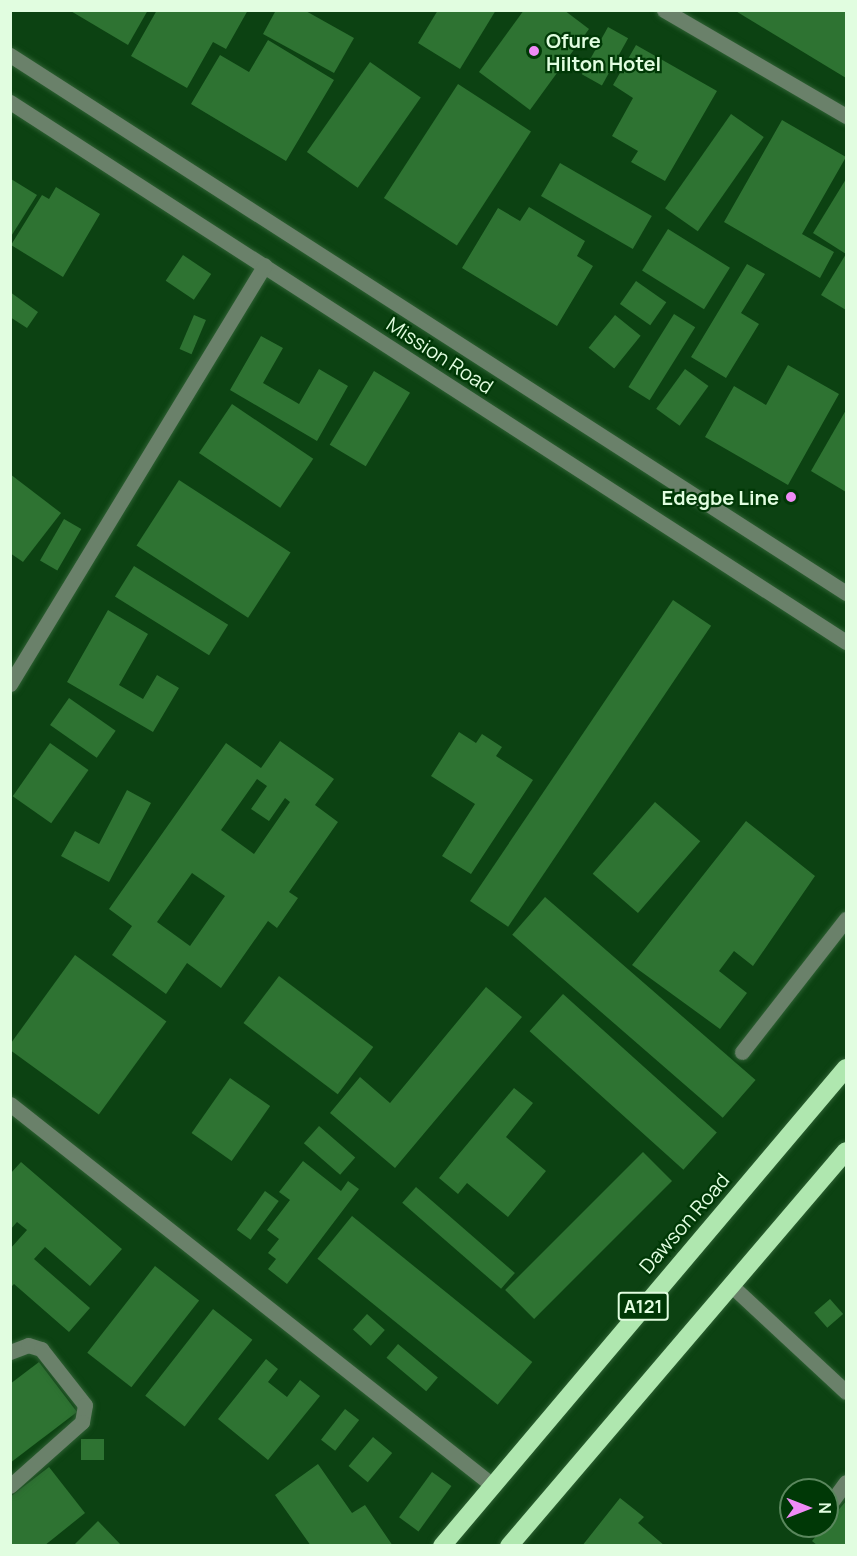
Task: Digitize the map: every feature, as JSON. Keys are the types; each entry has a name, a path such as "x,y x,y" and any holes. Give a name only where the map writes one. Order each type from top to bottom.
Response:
{"highway":[{"name":"Dawson Road","path":"442,1545 491,1484 846,1068"},
{"name":"A121","path":"509,1545 733,1287 846,1151"}],"street":[{"path":"664,10 846,116"},
{"name":"Mission Road","path":"10,55 846,593"},
{"name":"Mission Road","path":"10,102 846,642"},
{"path":"10,684 265,265"},
{"path":"742,1052 845,923"},
{"path":"10,1104 491,1484"},
{"path":"733,1287 846,1392"},
{"path":"10,1352 28,1345 41,1349 85,1405 82,1422 10,1486"}],"building":[{"path":"69,10 148,10 128,45"},
{"path":"157,10 248,10 226,49 213,42 187,88 131,56"},
{"path":"276,10 304,10 354,38 334,73 263,34"},
{"path":"438,10 496,10 460,69 418,43"},
{"name":"Ofure Hilton Hotel","path":"524,10 564,10 589,29 530,110 479,72"},
{"path":"734,10 846,10 846,78"},
{"path":"608,27 628,38 602,85 582,74"},
{"path":"268,40 334,80 286,161 191,104 220,55 249,72"},
{"path":"636,45 717,91 665,181 631,162 638,151 612,136 633,98 613,85"},
{"path":"370,62 421,98 358,188 307,152"},
{"path":"458,84 531,131 457,245 384,198"},
{"path":"731,114 764,137 698,231 665,208"},
{"path":"782,120 846,157 802,234 834,252 820,278 724,222"},
{"path":"560,163 652,216 633,249 541,196"},
{"path":"11,179 37,195 10,238 10,181"},
{"path":"846,179 846,254 813,233"},
{"path":"56,187 100,214 63,277 11,245 42,195 49,199"},
{"path":"529,207 585,241 577,256 593,266 557,326 462,268 498,208 520,221"},
{"path":"668,229 730,268 704,309 642,271"},
{"path":"846,254 846,310 821,295"},
{"path":"183,255 211,274 194,300 166,281"},
{"path":"747,264 765,274 741,313 759,324 726,378 691,357"},
{"path":"636,281 666,302 650,325 620,304"},
{"path":"10,292 38,312 27,328 10,317"},
{"path":"674,314 695,327 650,400 628,387"},
{"path":"194,315 206,320 192,354 180,349"},
{"path":"615,315 641,336 614,368 589,348"},
{"path":"261,336 283,348 263,383 299,404 319,369 348,386 317,441 230,390"},
{"path":"788,365 839,394 788,485 705,437 734,386 766,405"},
{"path":"685,369 708,386 680,426 656,409"},
{"path":"374,371 410,393 366,466 330,445"},
{"path":"232,404 313,459 280,508 199,453"},
{"path":"846,410 846,492 811,471"},
{"path":"10,474 61,513 23,562 10,553"},
{"path":"179,480 291,552 248,618 137,545"},
{"path":"64,519 81,529 57,571 40,561"},
{"path":"134,566 228,625 209,655 115,597"},
{"path":"673,600 711,626 508,927 470,901"},
{"path":"108,610 148,634 119,685 143,699 157,675 179,688 153,732 67,682"},
{"path":"69,698 116,731 97,758 50,725"},
{"path":"459,732 476,743 482,734 502,747 496,756 533,780 471,874 442,856 475,804 431,776"},
{"path":"280,741 334,779 315,805 338,822 289,892 298,898 277,928 268,921 221,988 187,963 166,994 112,955 132,926 109,909 226,743 261,768","holes":["257,779 267,786 251,809 269,821 285,798 290,802 254,854 221,830","192,873 225,896 190,946 157,922"]},
{"path":"50,743 89,770 51,823 13,796"},
{"path":"127,790 151,803 109,882 61,856 75,831 99,844"},
{"path":"655,802 700,841 638,913 593,874"},
{"path":"746,821 815,876 753,966 734,951 719,971 747,993 720,1029 632,965"},
{"path":"545,897 756,1080 723,1118 512,935"},
{"path":"75,955 166,1021 99,1114 10,1050 10,1044"},
{"path":"279,976 373,1047 338,1094 243,1023"},
{"path":"486,987 522,1017 395,1168 330,1113 360,1077 390,1103"},
{"path":"563,994 717,1133 683,1170 530,1031"},
{"path":"230,1078 270,1106 232,1161 192,1133"},
{"path":"514,1088 533,1103 506,1137 546,1171 508,1217 467,1183 458,1194 439,1178"},
{"path":"319,1126 355,1157 340,1175 304,1143"},
{"path":"643,1152 672,1181 534,1319 505,1290"},
{"path":"303,1161 341,1191 348,1181 359,1189 287,1284 268,1269 276,1259 268,1253 279,1239 267,1230 290,1200 279,1192"},
{"path":"21,1162 122,1249 90,1286 45,1247 34,1259 90,1308 69,1332 14,1284 10,1288 10,1249 27,1230 17,1222 10,1230 10,1174"},
{"path":"416,1187 515,1273 501,1289 402,1203"},
{"path":"265,1191 279,1201 251,1240 237,1230"},
{"path":"352,1216 532,1362 498,1405 317,1259"},
{"path":"155,1266 199,1300 131,1387 87,1353"},
{"path":"830,1299 843,1314 827,1328 814,1313"},
{"path":"213,1309 252,1340 185,1426 145,1396"},
{"path":"367,1314 385,1330 371,1346 353,1330"},
{"path":"398,1344 438,1377 426,1391 386,1358"},
{"path":"266,1359 278,1369 268,1382 287,1397 300,1380 320,1396 268,1460 218,1419"},
{"path":"39,1362 77,1412 10,1463 10,1384"},
{"path":"345,1409 359,1420 335,1451 321,1440"},
{"path":"373,1437 392,1453 368,1482 349,1466"},
{"path":"81,1439 104,1439 104,1460 81,1460"},
{"path":"318,1464 352,1513 365,1505 393,1546 311,1546 275,1495"},
{"path":"49,1467 85,1513 44,1546 10,1546 10,1497"},
{"path":"432,1472 451,1486 419,1531 399,1517"},
{"path":"620,1498 644,1517 638,1523 665,1546 582,1546"},
{"path":"846,1501 846,1546 818,1546 812,1541 815,1538 839,1538 839,1509"},
{"path":"98,1521 122,1546 73,1546"}],"place":[{"name":"Ofure Hilton Hotel","path":"534,51"},
{"name":"Edegbe Line","path":"791,497"}]}
